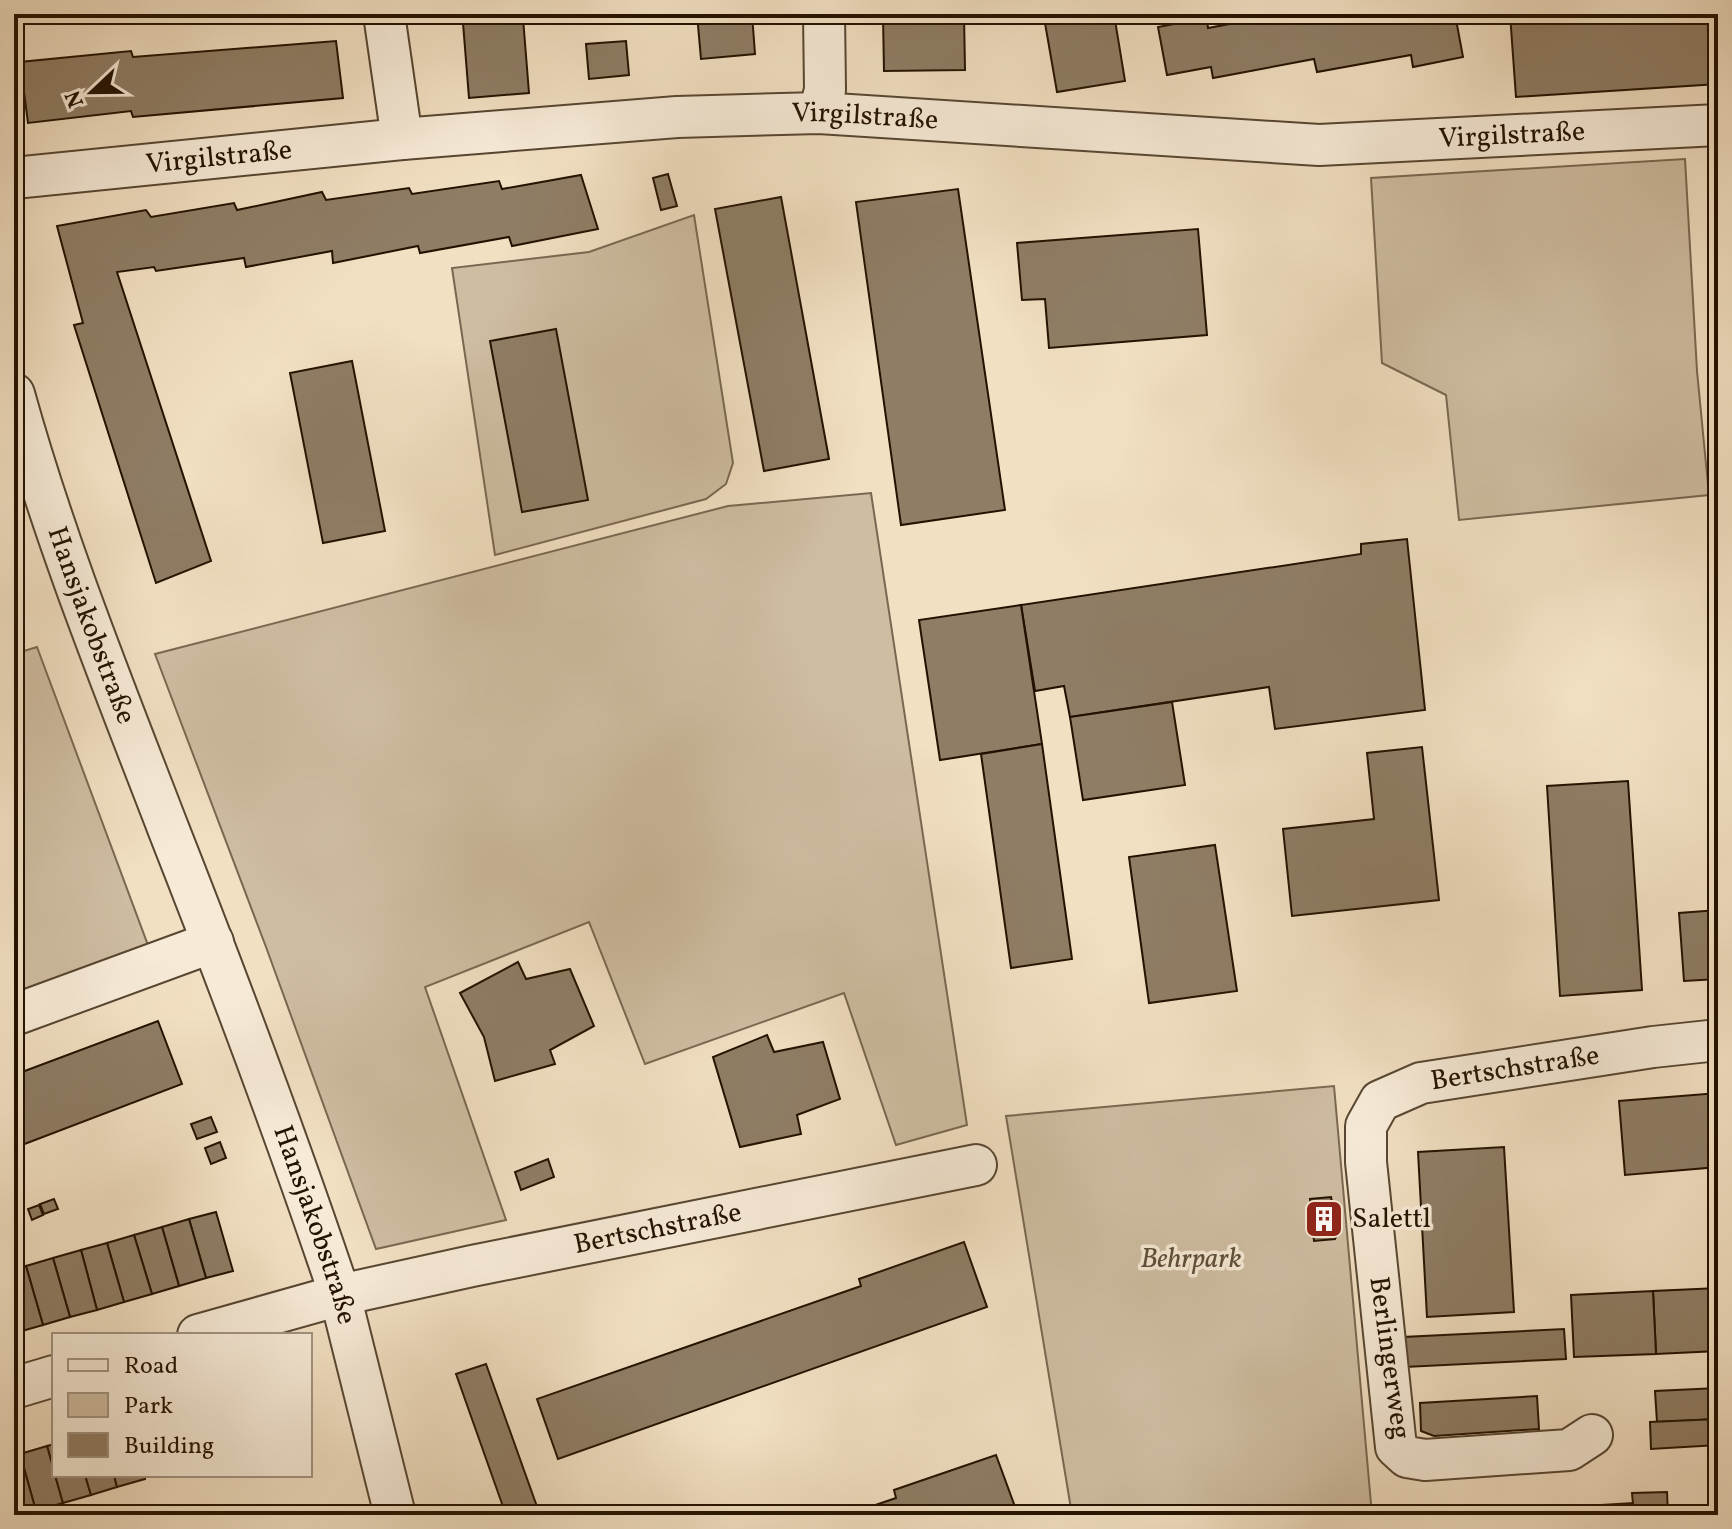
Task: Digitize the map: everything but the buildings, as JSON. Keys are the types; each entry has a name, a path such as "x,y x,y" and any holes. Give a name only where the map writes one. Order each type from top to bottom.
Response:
{"street":[{"path":"384,14 402,139"},
{"path":"819,113 825,90 824,14"},
{"name":"Virgilstraße","path":"14,178 402,139 677,117 819,113 1319,145 1718,125"},
{"name":"Hansjakobstraße","path":"14,394 72,575 276,1106 340,1295 395,1515"},
{"path":"14,1015 213,942"},
{"name":"Bertschstraße","path":"1366,1162 1366,1126 1380,1101 1421,1083 1718,1040"},
{"name":"Berlingerweg","path":"1366,1162 1396,1447 1407,1457 1425,1460 1569,1450 1592,1435"},
{"name":"Bertschstraße","path":"205,1333 340,1295 976,1165"},
{"path":"14,1388 52,1377"}],"green space":[{"path":"1685,159 1697,371 1709,495 1459,520 1446,395 1382,363 1371,178"},
{"path":"694,215 733,463 726,484 706,499 495,555 452,268 589,252"},
{"path":"871,493 967,1125 896,1145 844,993 645,1064 589,922 425,987 506,1220 376,1249 155,654 728,506"},
{"path":"37,647 149,948 14,994 14,654"},
{"name":"Behrpark","path":"1334,1086 1372,1515 1072,1515 1006,1116"}],"place":[{"name":"Salettl","path":"1324,1219"}]}
